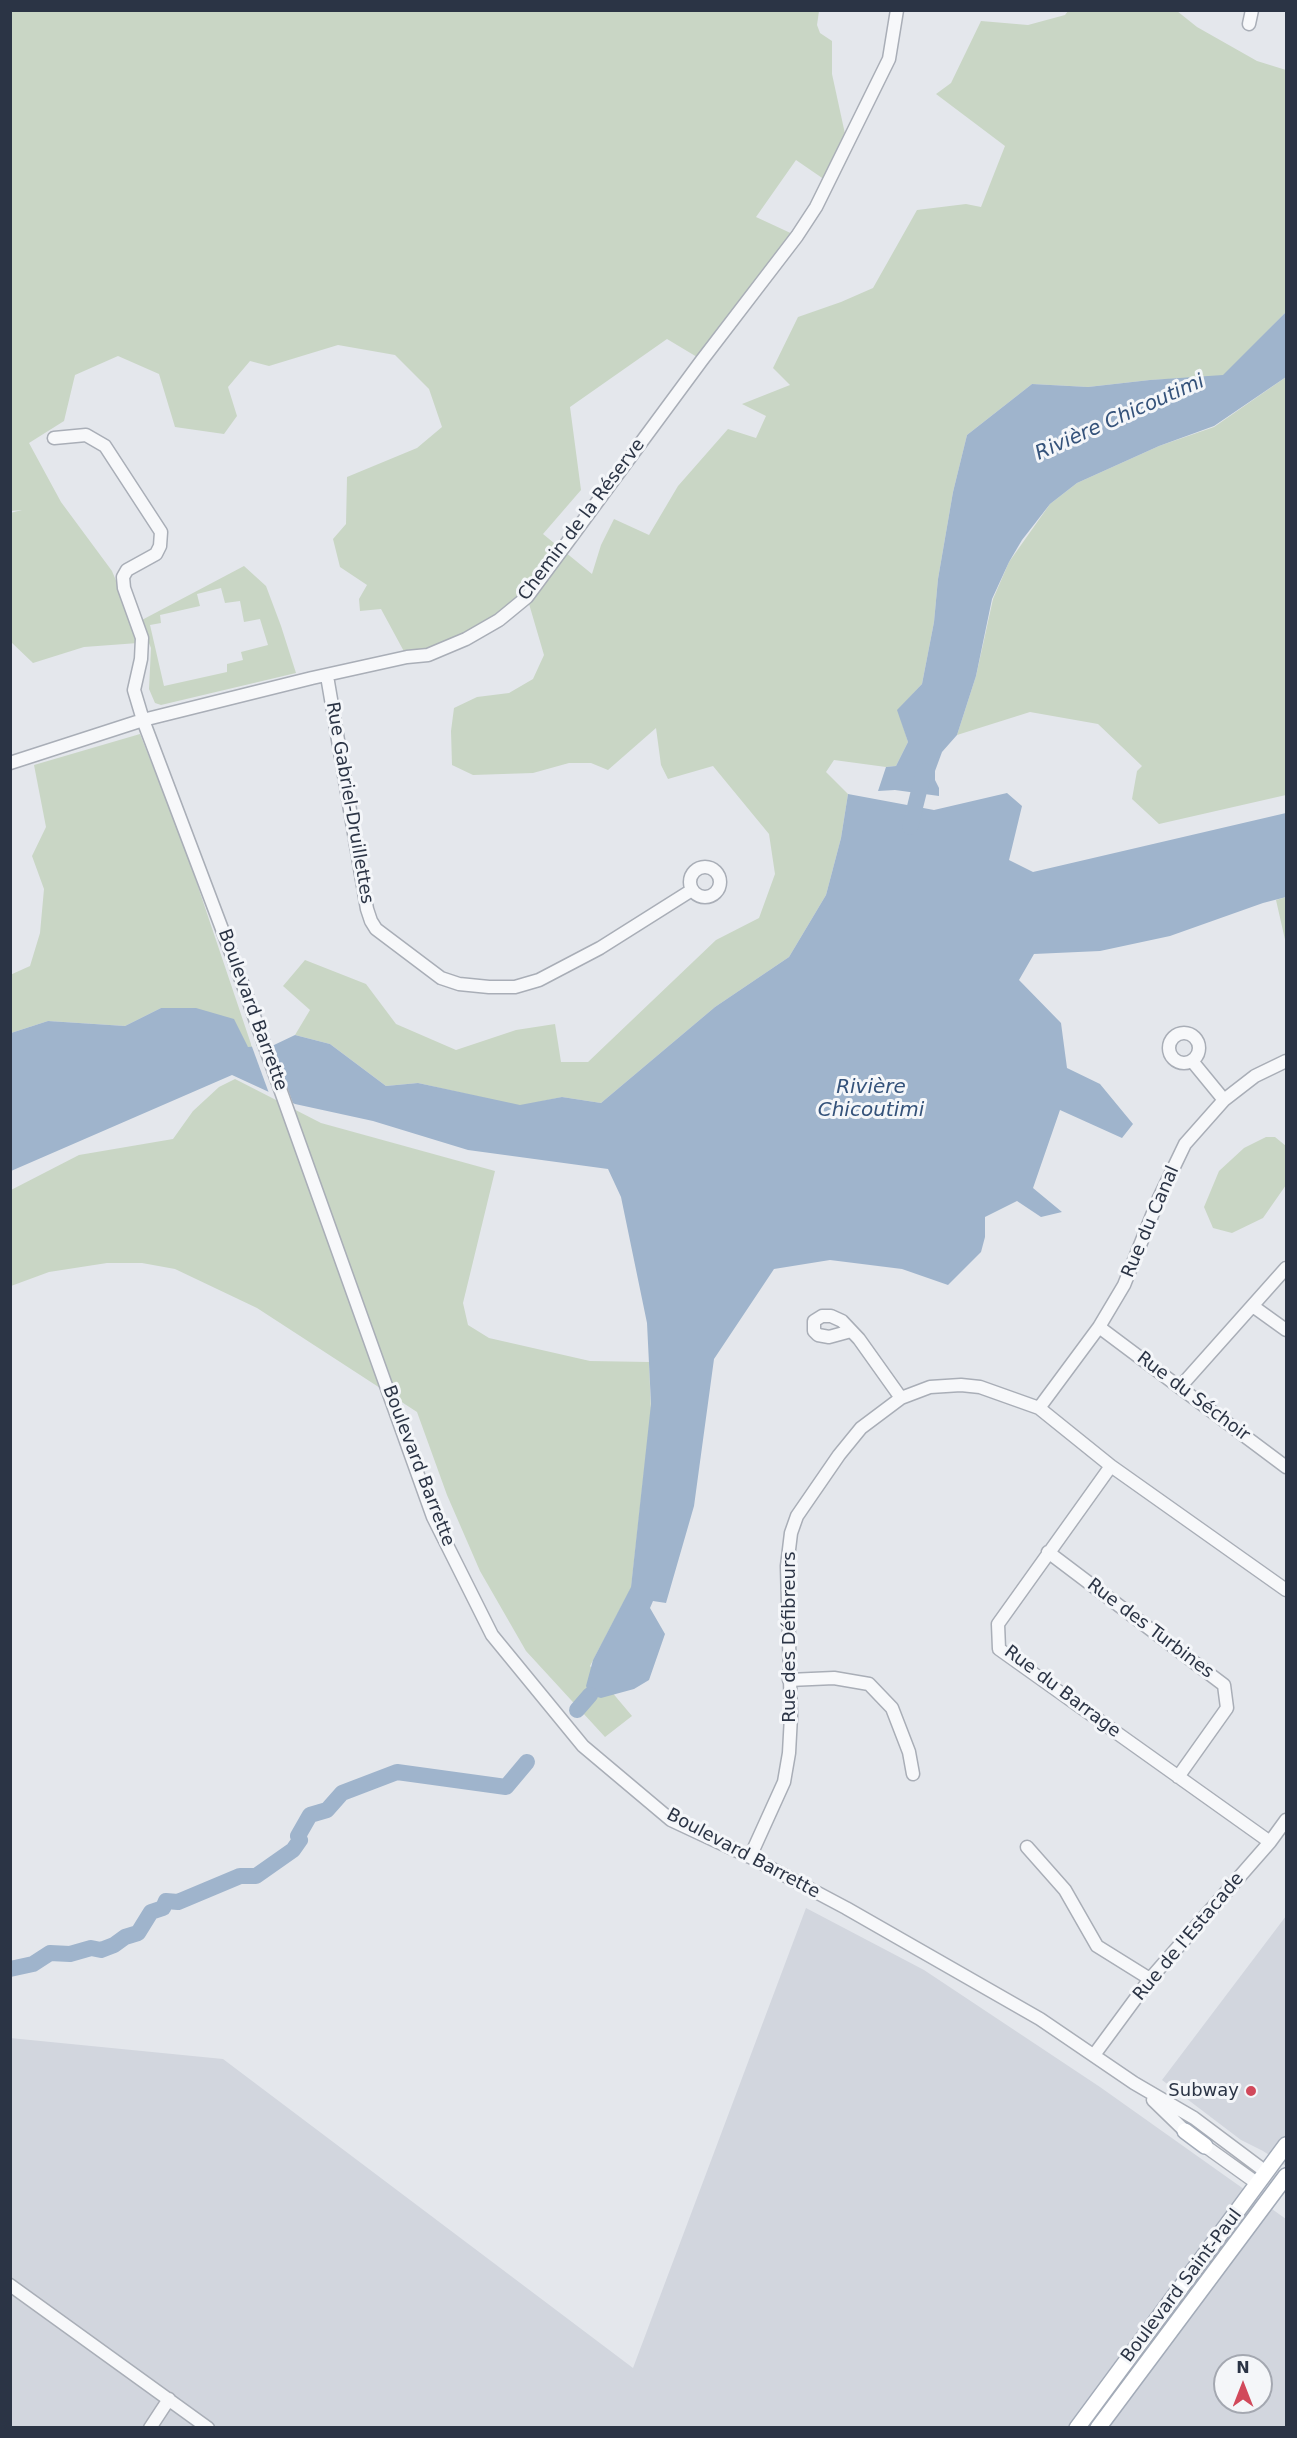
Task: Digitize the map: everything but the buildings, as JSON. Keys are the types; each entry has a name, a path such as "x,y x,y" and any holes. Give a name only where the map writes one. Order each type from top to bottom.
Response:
{"main road":[{"name":"Boulevard Barrette","path":"1185,2131 1205,2146"},
{"name":"Boulevard Saint-Paul","path":"1077,2427 1287,2145"},
{"name":"Boulevard Barrette","path":"1262,2178 1282,2185 1287,2203"},
{"name":"Boulevard Saint-Paul","path":"1098,2427 1282,2185"}],"street":[{"name":"Chemin de la Réserve","path":"10,763 143,720 407,657 428,655 466,639 500,620 527,597 702,360 778,264 810,217 889,59 897,10"},
{"path":"1249,24 1252,10"},
{"name":"Boulevard Barrette","path":"54,438 86,435 105,446 161,532 160,546 156,554 127,570 123,576 124,588 142,638 141,659 134,690 143,720 239,974 434,1517 492,1635 583,1746 671,1820 750,1857 846,1908 1041,2019 1134,2083 1194,2118 1262,2178"},
{"name":"Rue Gabriel-Druillettes","path":"327,676 367,909 371,921 376,929 441,978 459,984 489,987 515,987 539,980 600,948 692,890"},
{"name":"Rue du Canal","path":"1039,1408 1099,1327 1124,1285 1159,1198 1185,1144 1224,1100 1255,1076 1287,1060"},
{"path":"1192,1061 1224,1100"},
{"path":"1180,1387 1287,1268"},
{"path":"1254,1307 1287,1330"},
{"name":"Rue du Séchoir","path":"1099,1327 1287,1467"},
{"path":"851,1331 902,1398"},
{"name":"Rue des Défibreurs","path":"750,1857 784,1782 791,1716 787,1566 791,1533 797,1516 839,1455 861,1428 902,1398 930,1387 961,1385 980,1387 1039,1408 1111,1466 1287,1590"},
{"name":"Rue du Barrage","path":"1111,1466 998,1624 999,1649 1270,1842"},
{"name":"Rue des Turbines","path":"1048,1552 1224,1685 1227,1708 1178,1777"},
{"path":"789,1680 834,1678 869,1684 892,1708 909,1752 913,1774"},
{"name":"Rue de l'Estacade","path":"1094,2055 1150,1979 1287,1820"},
{"path":"1027,1847 1065,1890 1097,1946 1150,1979"},
{"name":"Boulevard Barrette","path":"1134,2083 1185,2131"},
{"name":"Boulevard Barrette","path":"1205,2146 1262,2178"},
{"path":"10,2284 208,2427"},
{"path":"150,2427 169,2400"}],"shaded area":[{"path":"806,1908 924,1970 1100,2087 1286,2219 1286,2427 11,2427 10,2038 223,2059 633,2368"},
{"path":"1286,1916 1286,2166 1241,2140 1162,2080"}],"green space":[{"path":"11,11 819,11 817,25 820,33 832,41 832,74 847,143 828,182 796,160 756,217 797,236 702,360 667,339 570,407 581,490 543,534 592,574 601,545 614,519 649,535 678,486 728,429 756,438 766,416 742,404 790,385 773,368 798,317 873,288 917,210 966,204 981,207 1005,146 936,94 951,83 981,21 1028,25 1065,15 1068,11 1177,11 1197,27 1257,61 1286,70 1286,312 1224,376 1150,380 1088,387 1032,384 967,435 953,492 938,579 934,622 922,684 898,710 908,742 896,766 886,767 834,760 826,772 848,794 841,838 826,895 789,957 715,1007 601,1103 562,1097 520,1106 418,1083 386,1086 330,1044 295,1035 310,1010 283,986 305,960 366,984 396,1024 456,1050 516,1030 555,1024 561,1062 588,1062 716,940 759,918 775,874 769,834 713,766 668,779 661,765 656,728 608,770 591,763 569,763 533,773 473,775 452,765 451,731 454,708 477,697 509,693 533,679 544,655 527,597 499,620 407,657 381,609 360,611 359,599 367,585 340,567 333,539 346,524 347,477 417,448 442,427 429,389 395,355 338,345 269,366 250,361 228,387 237,416 224,434 175,427 159,374 118,356 75,375 64,421 29,443 61,502 112,571 134,624 138,643 84,647 33,663 11,642 10,513 22,510 11,511"},
{"path":"1286,377 1286,795 1159,824 1132,799 1137,771 1142,766 1098,724 1030,712 957,735 976,676 993,599 1009,562 1050,504 1077,483 1159,446 1214,427"},
{"path":"244,566 266,586 296,673 161,705 155,703 149,689 151,648 140,621","holes":["221,588 225,603 240,601 244,622 260,619 268,645 241,652 243,660 227,664 227,672 164,686 150,625 161,623 160,615 200,606 197,594"]},
{"path":"140,734 184,845 252,1047 161,1008 125,1026 48,1021 11,1033 10,975 30,966 40,933 44,889 32,856 46,827 34,765"},
{"path":"1286,897 1286,944 1276,900"},
{"path":"235,1079 321,1123 495,1171 463,1303 468,1325 489,1338 590,1361 649,1362 651,1411 631,1588 590,1666 632,1716 605,1737 526,1651 480,1571 447,1495 417,1412 257,1308 175,1269 142,1263 107,1263 49,1272 11,1286 11,1190 79,1155 173,1139 193,1111 219,1087"},
{"path":"1266,1137 1275,1137 1286,1146 1286,1185 1263,1218 1232,1233 1213,1228 1204,1207 1219,1171 1244,1148"}],"water":[{"name":"Rivière Chicoutimi","path":"1286,312 1286,377 1214,426 1159,446 1077,483 1050,504 1022,540 992,599 976,676 957,735 942,752 935,771 939,796 895,790 878,791 886,767 896,766 908,742 897,710 922,684 934,622 938,579 953,492 967,435 1032,384 1088,387 1223,375"},
{"name":"Rivière Chicoutimi","path":"1007,793 1022,806 1009,860 1033,872 1286,813 1286,897 1170,936 1100,951 1034,954 1019,980 1061,1023 1067,1068 1100,1084 1133,1124 1122,1138 1060,1110 1033,1188 1062,1212 1041,1217 1017,1201 985,1217 985,1237 981,1252 948,1285 902,1269 830,1260 774,1269 714,1359 694,1506 666,1603 653,1601 650,1608 665,1634 649,1680 634,1689 601,1698 590,1695 586,1686 593,1660 631,1587 651,1404 647,1323 621,1197 608,1169 468,1150 373,1121 295,1104 232,1075 11,1171 11,1033 48,1021 125,1026 161,1008 196,1008 234,1019 248,1047 274,1045 295,1035 330,1044 386,1086 418,1083 520,1105 562,1097 601,1103 715,1007 789,957 826,895 841,838 848,794 934,810"}],"pier":[{"path":"271,1043 294,1106 270,1096 251,1044"}],"waterway":[{"name":"Rivière Chicoutimi","path":"910,827 924,771"},
{"path":"577,1710 590,1695"},
{"path":"10,1969 33,1964 50,1953 70,1954 91,1948 101,1950 138,1933 151,1912 163,1908 166,1901 178,1902 240,1876 256,1876 293,1850 300,1840 298,1836 310,1815 327,1810 342,1793 397,1772 506,1787 527,1762"}],"place":[{"name":"Subway","path":"1251,2091"}]}
